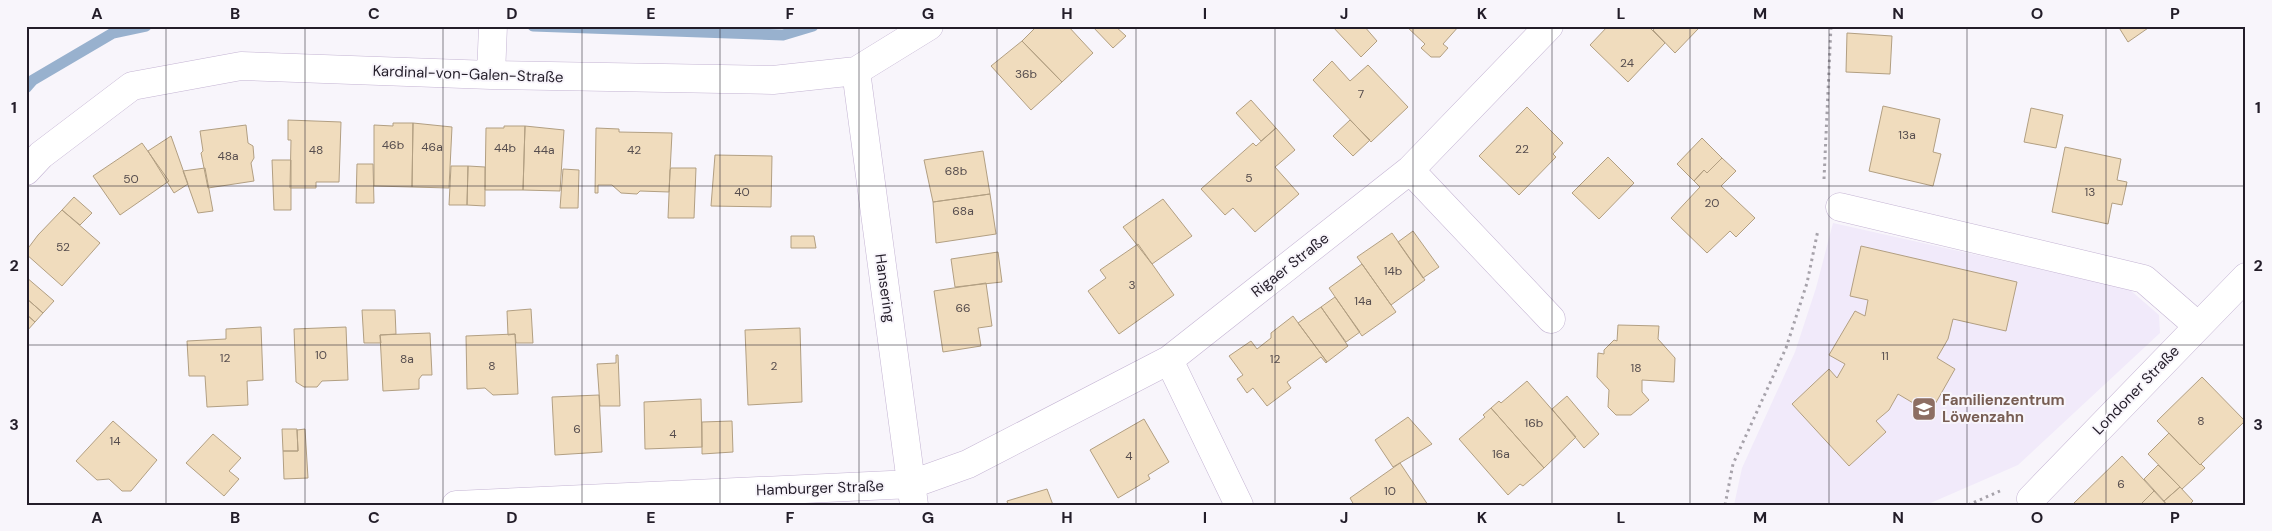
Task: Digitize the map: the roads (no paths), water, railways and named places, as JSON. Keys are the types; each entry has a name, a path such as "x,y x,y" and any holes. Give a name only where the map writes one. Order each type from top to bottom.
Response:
{"street":[{"path":"491,75 493,26"},
{"name":"Kardinal-von-Galen-Straße","path":"26,171 41,156 132,86 241,66 491,75 773,80 856,71 929,26"},
{"name":"Rigaer Straße","path":"913,494 1169,360 1410,170 1549,26"},
{"name":"Hansering","path":"856,71 913,494"},
{"path":"1410,170 1551,319"},
{"path":"1840,207 2144,279 2198,326"},
{"name":"Londoner Straße","path":"2033,505 2031,499 2246,277"},
{"path":"1169,360 1239,505"},
{"name":"Hamburger Straße","path":"456,505 913,494"}],"waterway":[{"path":"26,88 33,80 113,33 146,26"},
{"path":"533,26 783,35 813,26"}],"place":[{"name":"Familienzentrum Löwenzahn","path":"1924,409"}]}
